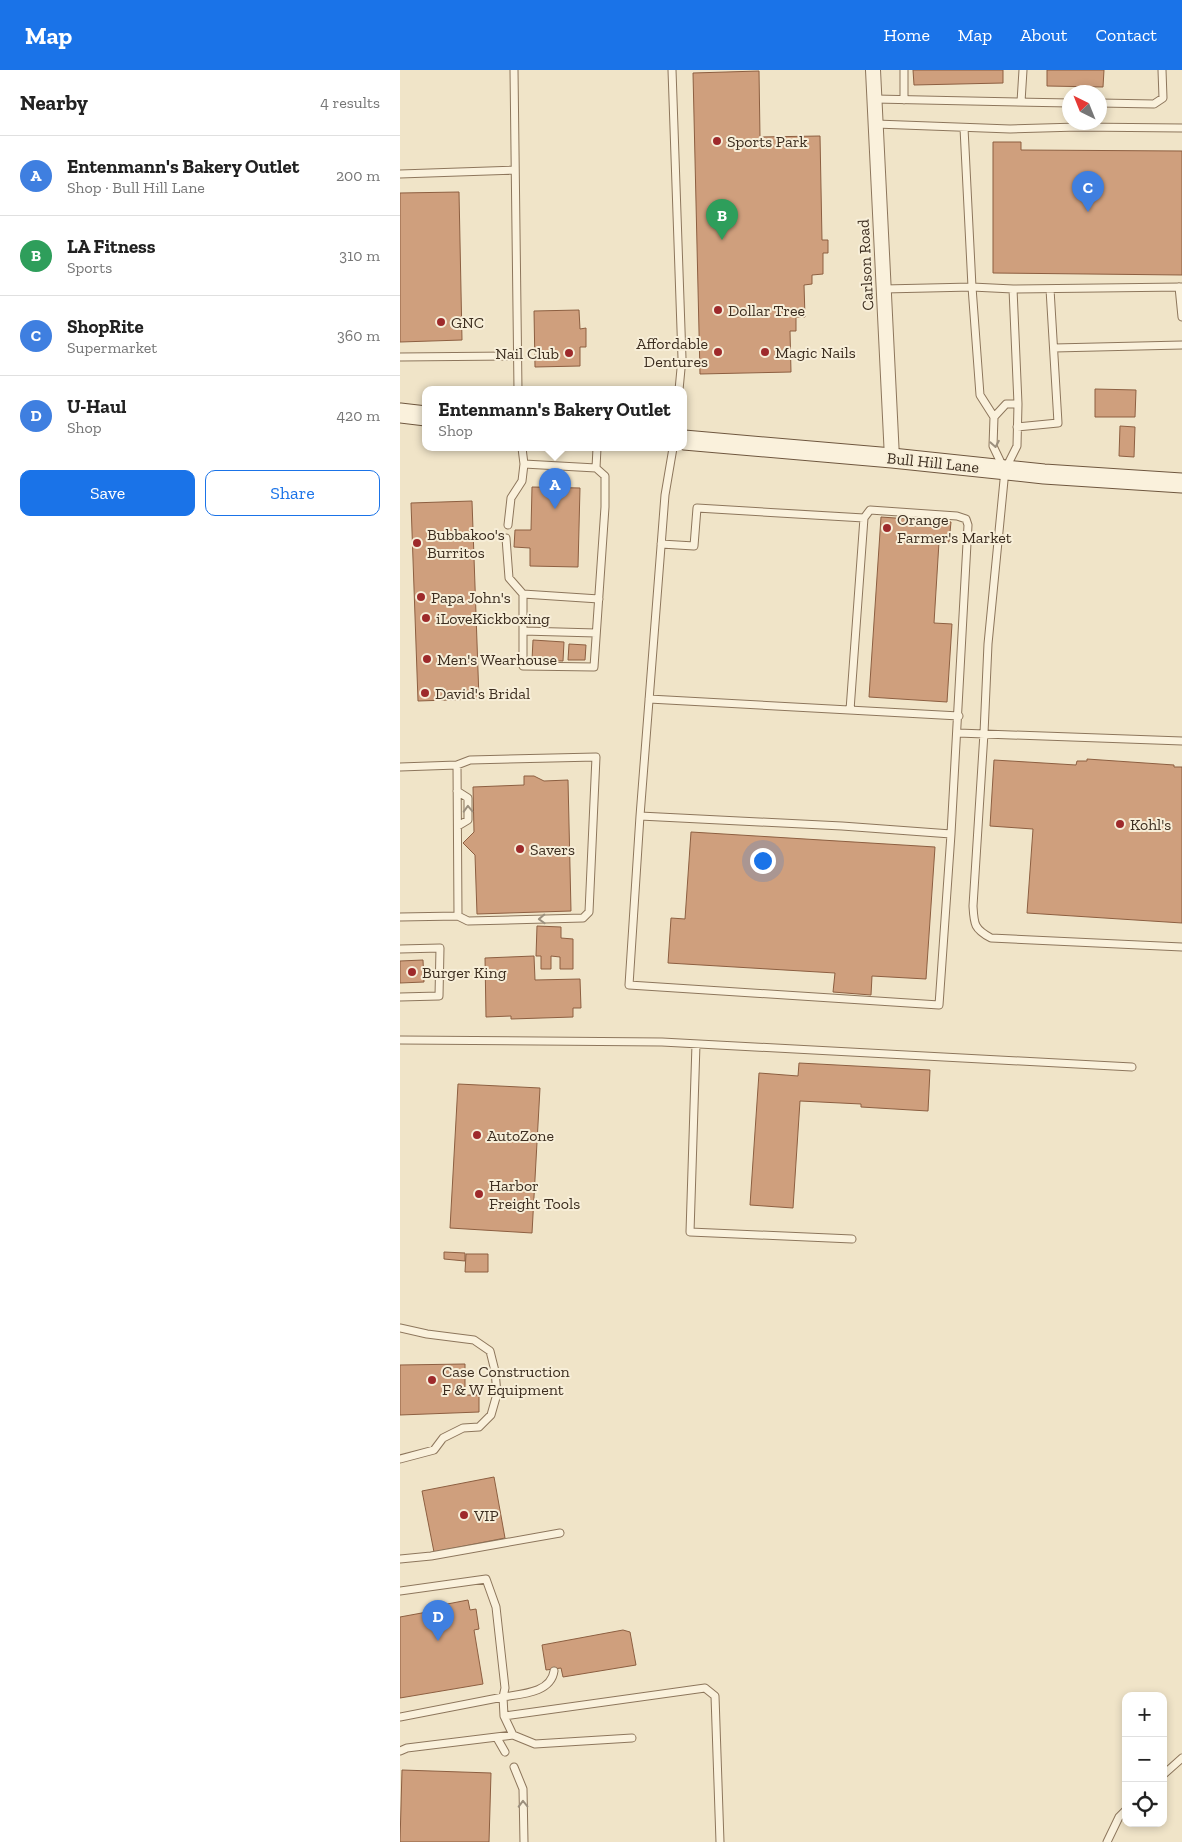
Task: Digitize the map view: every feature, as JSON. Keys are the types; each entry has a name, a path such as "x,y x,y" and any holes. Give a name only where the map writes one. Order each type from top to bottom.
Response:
{"main road":[{"path":"400,413 422,416"},
{"name":"Bull Hill Lane","path":"687,440 892,458 1044,474 1182,482"}],"street":[{"name":"Carlson Road","path":"873,70 892,458"}],"lane":[{"path":"514,70 518,386"},
{"path":"672,70 682,358 679,386"},
{"path":"904,70 904,100"},
{"path":"1021,102 1023,70"},
{"path":"1107,103 1154,104 1163,98 1162,70"},
{"path":"875,99 1062,103"},
{"path":"876,124 1010,130 1078,127 1182,128"},
{"path":"964,128 972,287 980,395 994,416 993,446 1005,470"},
{"path":"400,174 515,170"},
{"path":"884,289 1181,287 1182,317"},
{"path":"1013,289 1018,404 1017,446 1005,470 988,644 973,906 974,923 980,932 991,938 1182,947"},
{"path":"1017,427 1058,423 1050,289"},
{"path":"1054,348 1182,345"},
{"path":"400,357 518,356"},
{"path":"994,416 1006,404 1018,404"},
{"path":"508,525 511,498 522,481 524,464 522,451"},
{"path":"596,451 596,468"},
{"path":"672,451 665,495 628,985 939,1004 959,716 968,525 966,519 957,516 870,510 864,518 850,710"},
{"path":"506,538 509,578 523,594 523,666 594,667 605,507 605,476 596,468 524,464"},
{"path":"662,544 694,546 697,508 864,518"},
{"path":"523,594 599,599"},
{"path":"522,631 596,633"},
{"path":"649,699 959,716"},
{"path":"958,733 1182,741"},
{"path":"400,768 457,765 470,760 596,757 589,912 583,918 468,921 458,916 400,917"},
{"path":"457,765 458,916"},
{"path":"457,791 468,798 468,820 458,826"},
{"path":"640,816 842,826 951,834"},
{"path":"400,949 440,948 439,996 400,997"},
{"path":"400,1040 696,1044 1132,1067"},
{"path":"696,1044 690,1232 852,1239"},
{"path":"400,1328 427,1334 474,1340 490,1351 495,1371 497,1394 491,1415 479,1426 463,1428 443,1438 434,1450 400,1459"},
{"path":"400,1559 431,1556 560,1533"},
{"path":"400,1591 486,1579 496,1606 505,1688 503,1697 504,1716 513,1735"},
{"path":"400,1717 533,1691 548,1684 553,1677 554,1671"},
{"path":"504,1716 705,1688 715,1696 720,1842"},
{"path":"400,1751 407,1748 513,1735 535,1744 632,1738"},
{"path":"497,1738 504,1752"},
{"path":"1167,1771 1182,1758"},
{"path":"514,1767 523,1789 524,1842"},
{"path":"1107,1842 1122,1814"}],"building":[{"path":"913,70 1003,70 1003,83 914,85"},
{"path":"1047,70 1104,70 1103,85 1047,86"},
{"path":"759,71 760,137 820,136 822,240 828,240 828,253 823,253 823,274 812,275 812,284 804,285 805,317 796,317 796,331 790,331 791,372 700,374 693,73"},
{"path":"993,142 1021,142 1021,150 1182,151 1182,275 993,273"},
{"path":"459,192 462,340 400,342 400,193"},
{"path":"579,310 580,329 586,328 586,347 580,347 580,366 535,367 534,311"},
{"path":"1095,389 1136,390 1135,417 1095,417"},
{"path":"1120,426 1135,427 1134,457 1119,456"},
{"path":"532,487 580,488 578,567 530,566 530,548 514,547 515,530 531,530"},
{"path":"472,501 479,699 418,701 411,503"},
{"path":"881,517 951,522 949,542 939,542 934,623 952,624 947,702 869,697"},
{"path":"533,640 564,642 563,661 532,660"},
{"path":"569,644 586,645 585,660 568,660"},
{"path":"1087,759 1182,767 1182,923 1027,913 1033,829 990,826 994,760 1076,765 1077,761 1087,761"},
{"name":"Savers","path":"524,776 534,776 544,781 568,780 571,911 477,914 475,855 463,843 474,832 473,787 524,785"},
{"path":"691,832 935,847 926,979 872,976 871,995 833,992 835,973 668,963 671,918 685,919"},
{"path":"537,926 561,927 561,938 573,939 573,969 560,969 560,957 551,956 551,969 541,969 541,956 536,956"},
{"path":"534,956 535,980 580,979 581,1008 573,1008 573,1017 511,1019 511,1016 486,1017 485,958"},
{"name":"Burger King","path":"423,960 424,982 400,983 400,961"},
{"path":"799,1063 930,1070 928,1111 861,1107 861,1104 800,1101 793,1208 750,1205 759,1073 798,1076"},
{"path":"458,1084 540,1088 532,1233 450,1228"},
{"path":"444,1252 465,1253 465,1261 444,1259"},
{"path":"466,1254 488,1254 488,1272 465,1272"},
{"name":"Case Construction F & W Equipment","path":"465,1364 465,1395 479,1395 479,1412 400,1415 400,1365"},
{"name":"VIP","path":"494,1477 505,1538 434,1552 422,1491"},
{"path":"468,1600 470,1610 476,1609 479,1629 474,1630 483,1684 400,1698 400,1617 438,1610 437,1606"},
{"path":"623,1630 630,1632 636,1665 563,1677 561,1668 546,1670 542,1645"},
{"path":"402,1770 491,1773 489,1842 400,1842"}],"place":[{"name":"Sports Park","path":"717,141"},
{"name":"ShopRite","path":"1088,212"},
{"name":"LA Fitness","path":"722,240"},
{"name":"Dollar Tree","path":"718,310"},
{"name":"GNC","path":"441,322"},
{"name":"Affordable Dentures","path":"718,352"},
{"name":"Magic Nails","path":"765,352"},
{"name":"Nail Club","path":"569,353"},
{"name":"Entenmann's Bakery Outlet","path":"555,509"},
{"name":"Orange Farmer's Market","path":"887,528"},
{"name":"Bubbakoo's Burritos","path":"417,543"},
{"name":"Papa John's","path":"421,597"},
{"name":"iLoveKickboxing","path":"426,618"},
{"name":"Men's Wearhouse","path":"427,659"},
{"name":"David's Bridal","path":"425,693"},
{"name":"Kohl's","path":"1120,824"},
{"name":"Savers","path":"520,849"},
{"name":"Burger King","path":"412,972"},
{"name":"AutoZone","path":"477,1135"},
{"name":"Harbor Freight Tools","path":"479,1194"},
{"name":"Case Construction F & W Equipment","path":"432,1380"},
{"name":"VIP","path":"464,1515"},
{"name":"U-Haul","path":"438,1641"}]}
